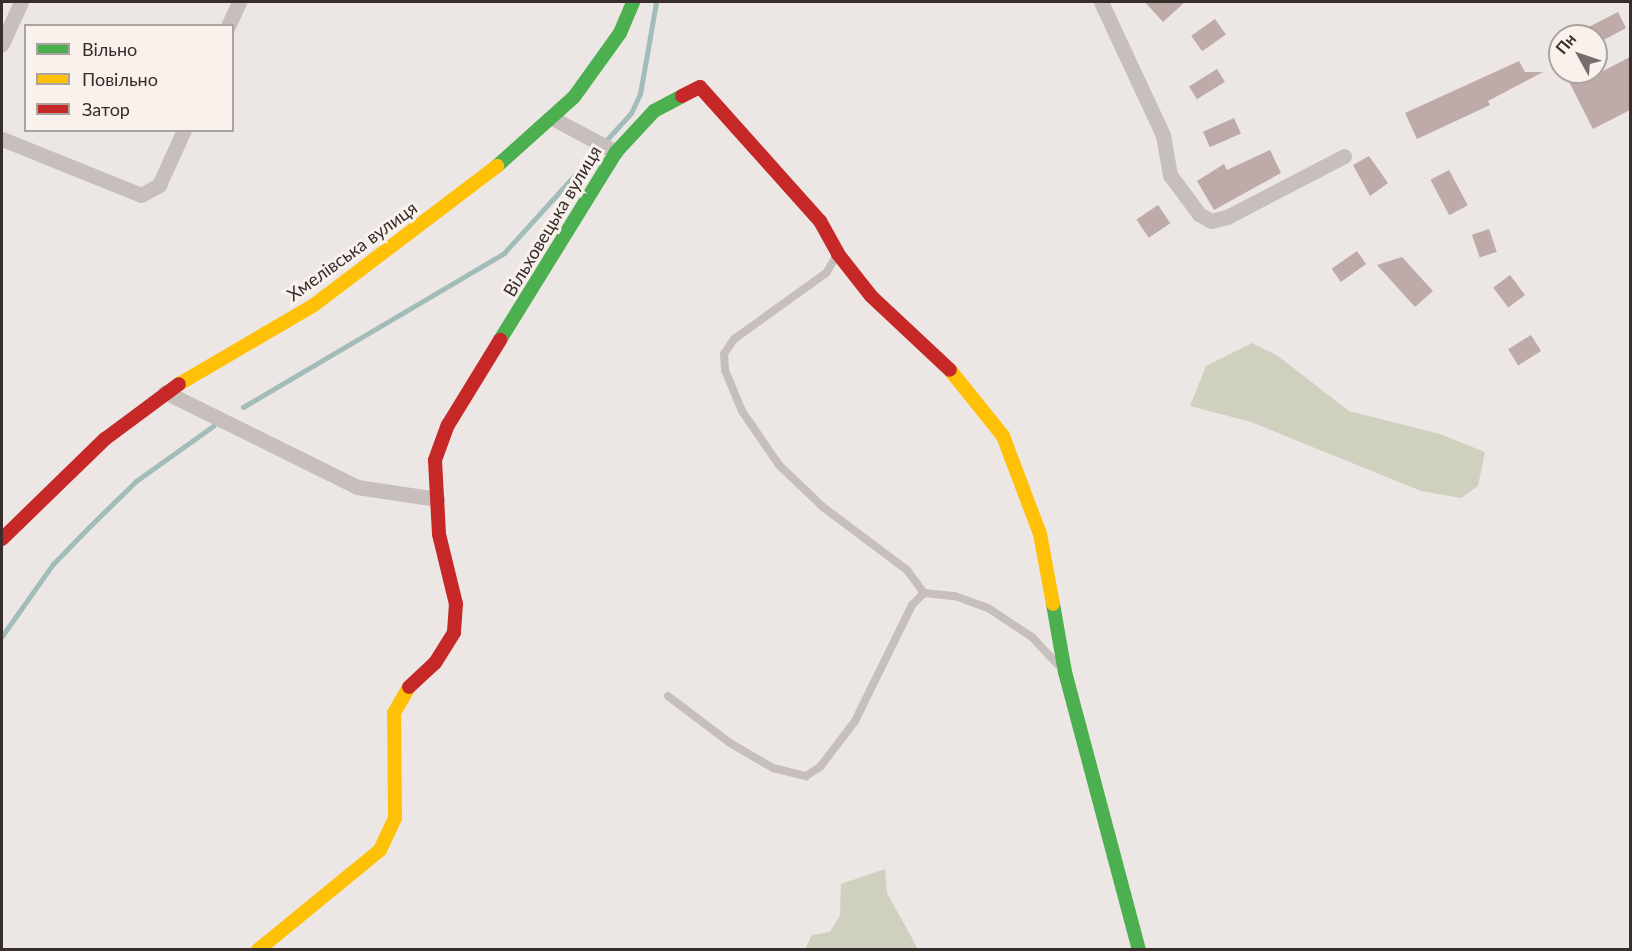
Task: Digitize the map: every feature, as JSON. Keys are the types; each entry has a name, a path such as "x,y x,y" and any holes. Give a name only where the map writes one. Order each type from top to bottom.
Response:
{"street":[{"path":"2,44 21,2"},
{"path":"229,24 239,2"},
{"name":"Хмелівська вулиця","path":"2,539 105,439 165,392 314,305 554,119 620,33 633,2"},
{"path":"1101,2 1163,135 1170,175 1199,213 1211,221 1227,217 1344,156"},
{"name":"Вільховецька вулиця","path":"258,950 380,850 395,818 394,713 406,690 435,663 454,632 456,604 439,534 436,499 435,460 448,425 612,151 654,111 700,87 820,221 838,254 871,296 958,379 1003,436 1016,462 1040,534 1065,672 1139,950"},
{"path":"554,119 584,138 612,151"},
{"path":"2,139 132,195 153,191 183,132"},
{"path":"165,392 357,487 436,499"}],"lane":[{"path":"838,254 826,273 734,339 724,354 725,370 742,411 779,465 823,507 900,564 924,593 955,596 988,608 1032,637 1065,672"},
{"path":"668,696 729,743 772,768 806,776 820,767 855,720 912,605 924,593"}],"green space":[{"path":"1252,343 1278,356 1349,411 1440,434 1485,452 1478,486 1461,498 1421,491 1251,422 1190,406 1206,366"},
{"path":"885,869 887,893 918,949 805,949 812,935 830,932 840,915 841,884"}],"building":[{"path":"1145,2 1185,2 1163,22"},
{"path":"1618,12 1626,28 1608,38 1608,24 1594,24"},
{"path":"1215,19 1226,35 1202,51 1191,36"},
{"path":"1630,57 1630,110 1593,129 1570,84 1608,84 1608,68"},
{"path":"1519,61 1525,72 1543,72 1488,101 1490,105 1417,139 1405,113"},
{"path":"1217,69 1225,82 1197,99 1189,86"},
{"path":"1234,118 1241,134 1210,147 1203,132"},
{"path":"1270,150 1281,173 1214,210 1197,181 1224,164 1227,170"},
{"path":"1369,156 1388,183 1370,196 1353,165"},
{"path":"1449,170 1468,205 1449,215 1430,180"},
{"path":"1158,205 1170,223 1149,238 1136,220"},
{"path":"1489,229 1497,252 1480,258 1472,235"},
{"path":"1357,251 1366,264 1341,282 1332,269"},
{"path":"1402,257 1433,291 1415,307 1377,265"},
{"path":"1510,275 1525,295 1508,308 1493,288"},
{"path":"1531,335 1541,351 1518,365 1508,349"}],"waterway":[{"path":"243,407 504,253 631,113 640,94 656,2"},
{"path":"2,636 53,564 91,525 136,481 213,426"}],"traffic: fast":[{"path":"497,166 574,97 620,33 633,2"},
{"path":"500,340 616,152 654,111 682,96"},
{"path":"1053,604 1065,672 1139,950"}],"traffic: slow":[{"path":"179,384 314,305 497,166"},
{"path":"950,370 1003,436 1040,534 1053,604"},
{"path":"258,950 380,850 395,818 394,713 409,687"}],"traffic: jam":[{"path":"682,96 700,87 820,221 838,254 871,296 950,370"},
{"path":"409,687 435,663 454,632 456,604 439,534 435,460 448,425 500,340"},
{"path":"2,539 105,439 179,384"}]}
